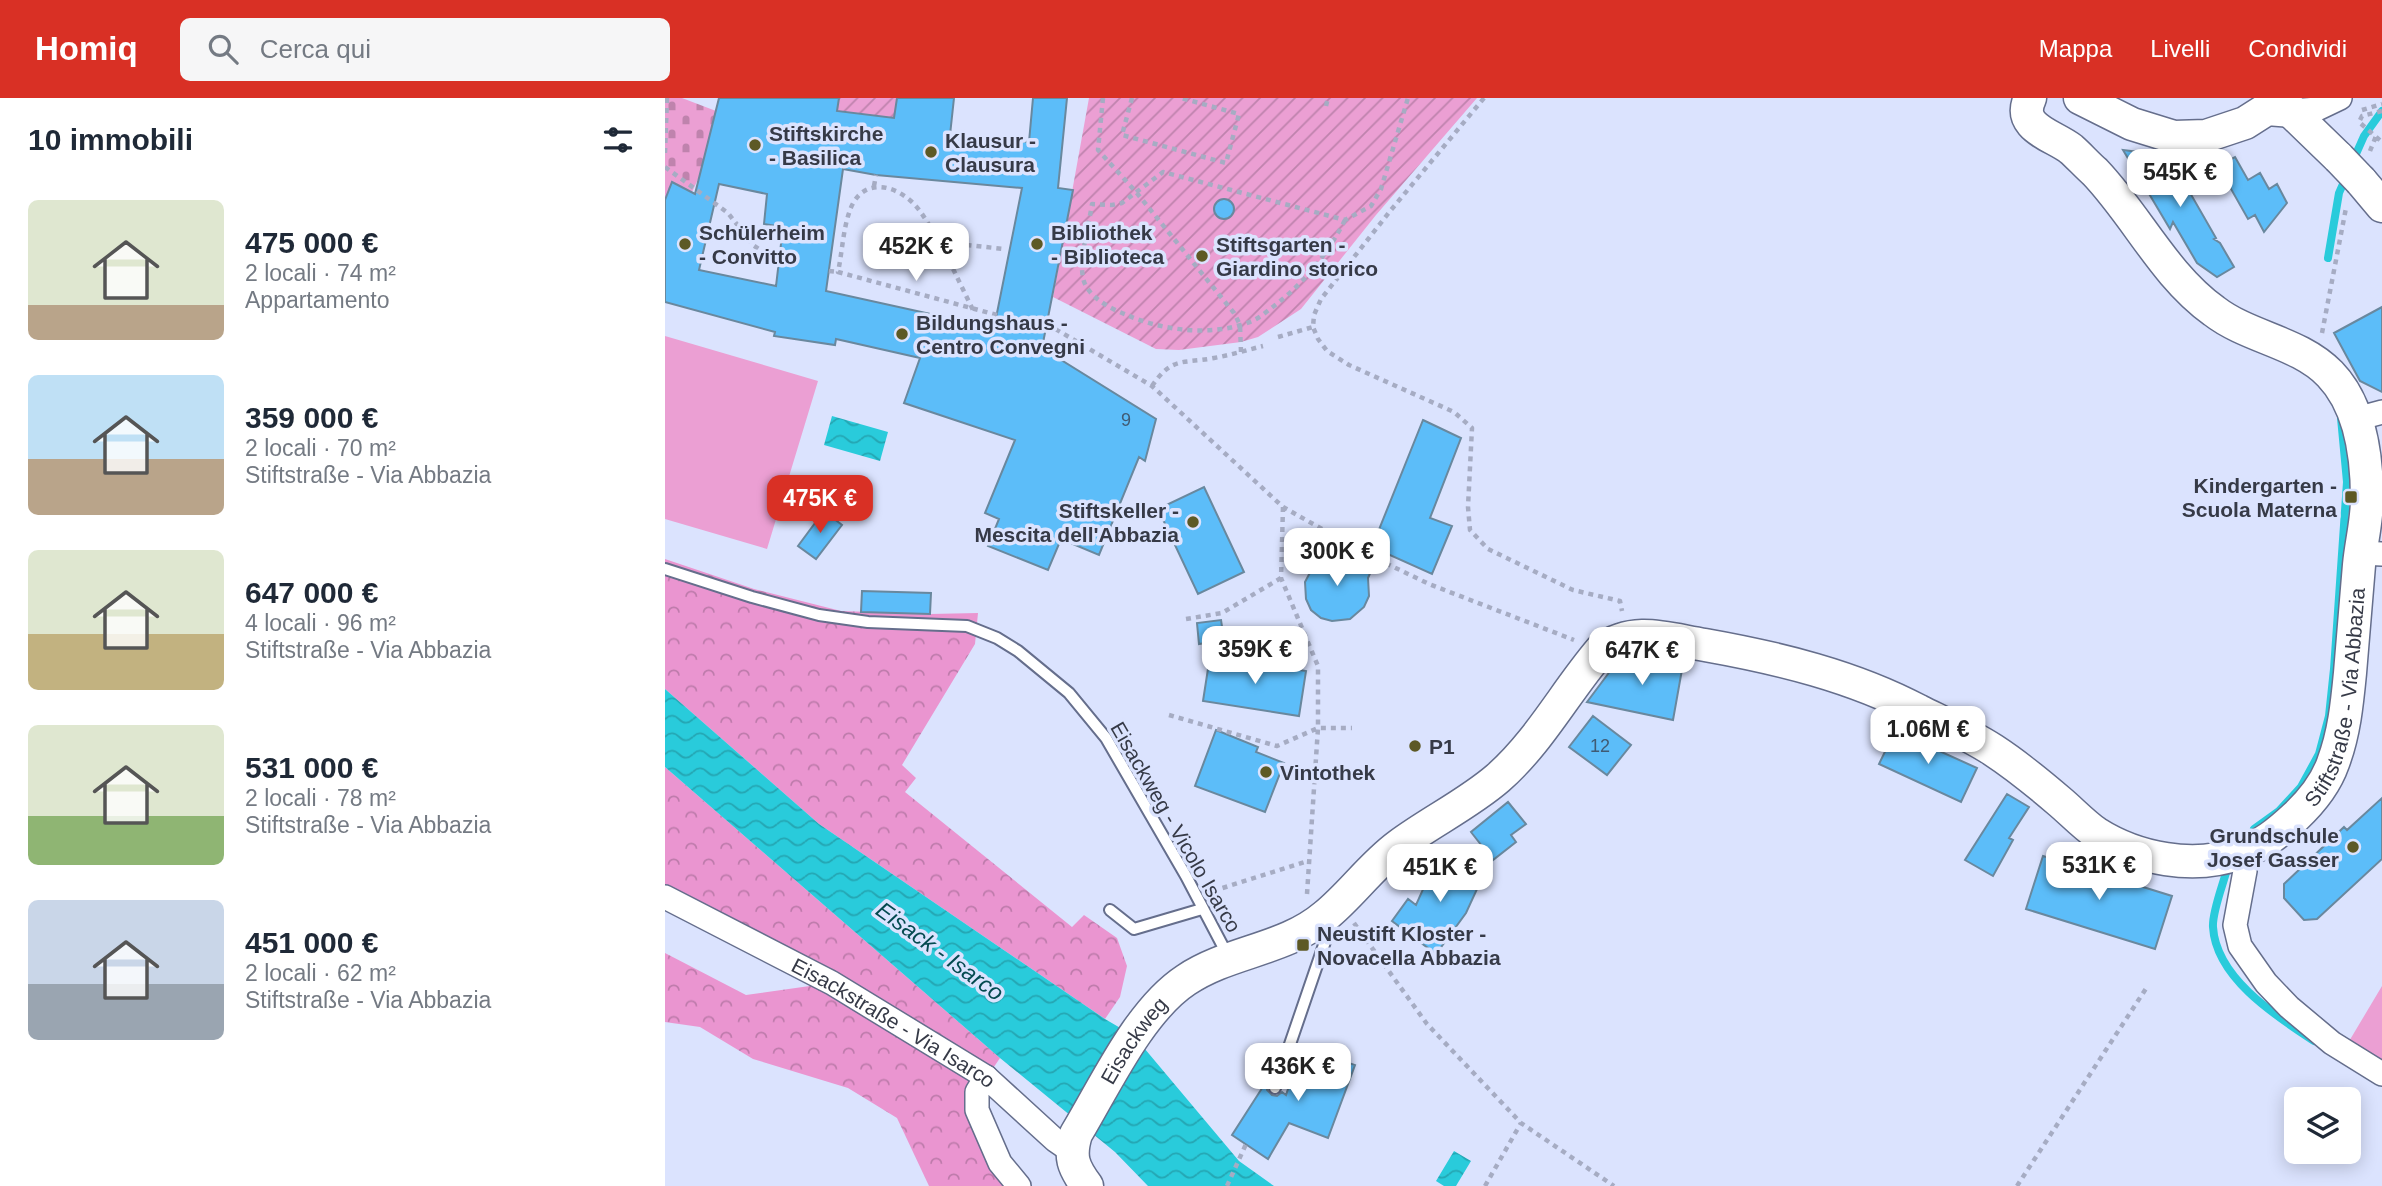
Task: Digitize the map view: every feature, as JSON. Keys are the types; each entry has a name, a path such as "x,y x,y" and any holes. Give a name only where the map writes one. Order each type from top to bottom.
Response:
{"street":[{"path":"2080,98 2132,124 2174,137 2206,136 2245,123 2267,109 2285,104 2316,109 2347,107"},
{"name":"Stiftstraße - Via Abbazia","path":"1614,643 1651,636 1742,652 1833,675 1912,707 1992,749 2093,831 2118,845 2164,859 2215,859 2241,853 2275,836 2309,804 2332,766 2344,726 2371,553 2364,460 2369,416 2310,356 2215,313 2188,289 2099,176 2070,148 2036,128 2026,114 2022,100"},
{"path":"2285,104 2382,206"},
{"path":"1229,959 1284,941 1325,917 1395,848 1498,778 1537,737 1614,643"},
{"path":"2241,853 2245,871 2235,926 2240,946 2266,984 2289,1007 2332,1043 2382,1074"},
{"name":"Eisackstraße - Via Isarco","path":"665,897 832,983 986,1077 1055,1140 1073,1143 1078,1174 1087,1186"},
{"name":"Eisackweg","path":"1073,1143 1134,1036 1157,1005 1186,979 1229,959"},
{"path":"986,1077 977,1093 977,1111 1000,1163 1019,1186"}],"lane":[{"name":"Eisackweg - Vicolo Isarco","path":"665,569 819,615 868,622 967,626 997,638 1019,651 1069,693 1106,738 1145,803 1229,959"},
{"path":"1110,910 1135,929 1202,909"},
{"path":"1275,1088 1327,936 1325,917"}],"path":[{"path":"665,153 667,98"},
{"path":"1103,98 1097,150 1136,192 1234,313 1240,325 1241,352"},
{"path":"1132,98 1122,135 1226,163 1239,114 1181,98"},
{"path":"1326,106 1328,98"},
{"path":"1345,220 1163,172 1122,203 1093,204 1083,260 1083,279 1089,291 1113,310 1161,327 1213,330 1254,321 1288,295 1317,266 1345,220 1371,206 1381,189 1408,98"},
{"path":"1377,559 1429,584 1614,643 1620,601 1573,590 1488,549 1470,530 1468,507 1472,428 1454,412 1349,365 1327,351 1313,327 1314,315 1321,299 1484,98"},
{"path":"2347,107 2364,108 2381,104"},
{"path":"2382,111 2360,119 2382,142"},
{"path":"2310,356 2321,338 2353,174 2377,136"},
{"path":"665,167 728,213 753,245 779,264"},
{"path":"874,186 876,175"},
{"path":"838,272 848,214 854,201 862,191 874,186 892,190 912,202 940,242 973,310"},
{"path":"940,242 1004,249"},
{"path":"829,271 997,316"},
{"path":"1047,324 1152,386 1283,507 1369,555"},
{"path":"1278,337 1313,327"},
{"path":"1152,386 1162,372 1178,362 1213,359 1263,346"},
{"path":"1283,507 1281,578 1318,666 1318,729 1307,900 1325,917 1353,921 1427,1024 1521,1123 1614,1186"},
{"path":"1186,619 1222,613 1281,578"},
{"path":"1169,715 1277,746 1318,729 1352,727"},
{"path":"2017,1186 2147,987"},
{"path":"1485,1186 1521,1123"},
{"path":"1227,1186 1246,1144"}],"green space":[{"path":"665,98 682,98 716,111 700,175 692,192 672,183 665,200"},
{"path":"839,98 897,98 894,118 837,111"},
{"name":"Stiftsgarten - Giardino storico","path":"1089,98 1477,98 1376,215 1301,309 1258,337 1241,342 1179,350 1156,349 1053,297"},
{"path":"665,336 818,381 767,549 665,519"},
{"path":"665,559 754,589 841,611 978,613 975,644 902,765 916,778 905,792 1072,927 1084,915 1117,938 1127,966 1120,997 1105,1019 819,824 665,689"},
{"path":"665,767 1000,1058 977,1092 1019,1186 929,1186 897,1118 848,1088 753,1059 700,1027 665,1022 665,953 746,995 831,983 665,897"},
{"path":"2382,986 2382,1063 2348,1043"}],"water":[{"path":"832,416 888,432 880,461 824,445"},
{"name":"Eisack - Isarco","path":"665,689 819,824 1134,1036 1239,1161 1274,1186 1148,1186 1115,1152 1000,1058 665,767"},
{"path":"1454,1151 1471,1161 1456,1186 1444,1186 1436,1181"}],"building":[{"path":"719,98 839,98 837,111 894,118 897,98 954,98 950,135 1029,142 1033,98 1067,98 1058,188 1073,190 1042,348 1156,419 1145,461 1139,457 1099,555 1061,539 1048,570 988,546 999,519 985,513 1015,440 904,403 920,358 836,339 835,345 774,336 775,332 665,302 665,200 672,182 695,194","holes":["843,169 876,175 1022,188 994,328 826,291","719,184 767,194 764,224 783,227 776,286 699,270"]},
{"path":"2123,150 2180,157 2176,189 2185,184 2216,238 2214,239 2220,243 2234,267 2217,277 2197,263 2173,222 2170,229"},
{"path":"2235,157 2248,180 2260,173 2269,189 2277,184 2287,203 2264,232 2255,215 2248,219 2218,166"},
{"path":"1224,199 1231,202 1234,209 1231,216 1224,219 1217,216 1214,209 1217,202"},
{"path":"2382,307 2382,392 2360,381 2334,333"},
{"path":"1423,420 1461,438 1430,518 1452,526 1432,574 1372,547"},
{"path":"1204,487 1244,572 1198,594 1158,509"},
{"path":"824,511 842,525 816,559 798,546"},
{"path":"1340,556 1372,569 1368,578 1369,596 1364,607 1350,619 1332,621 1321,618 1311,610 1306,599 1305,582 1314,565 1328,557"},
{"path":"862,591 931,593 930,614 861,612"},
{"path":"1221,620 1224,640 1199,644 1197,623"},
{"path":"1640,655 1683,664 1673,720 1587,702 1614,666 1627,658"},
{"path":"1210,656 1306,671 1299,716 1203,701"},
{"path":"1593,716 1631,745 1607,775 1569,747"},
{"path":"1216,730 1258,747 1256,752 1284,763 1265,812 1195,786"},
{"path":"1895,731 1977,768 1961,802 1879,764"},
{"path":"2007,794 2029,807 2009,838 2013,840 1993,876 1965,860"},
{"name":"Grundschule Josef Gasser","path":"2382,798 2382,859 2317,919 2304,920 2284,898 2284,884 2344,827 2347,830"},
{"path":"1508,802 1526,824 1511,835 1516,842 1493,860 1471,832"},
{"path":"1438,856 1483,876 1466,913 1436,954 1392,921 1408,899 1416,905"},
{"path":"2043,856 2172,896 2155,949 2026,909"},
{"path":"1302,1047 1355,1065 1328,1138 1289,1123 1268,1159 1232,1135 1266,1082 1267,1090 1272,1095 1277,1096 1282,1092 1286,1095"}],"waterway":[{"path":"2352,163 2364,136 2382,111"},
{"path":"2328,258 2339,193 2347,175"},
{"path":"2254,829 2279,811 2301,787 2319,754 2329,716 2347,482 2341,418"},
{"path":"2227,869 2213,921 2217,946 2225,963 2250,994 2314,1041"}],"place":[{"name":"Stiftskirche - Basilica","path":"755,145"},
{"name":"Klausur - Clausura","path":"931,152"},
{"name":"Schülerheim - Convitto","path":"685,244"},
{"name":"Bibliothek - Biblioteca","path":"1037,244"},
{"name":"Stiftsgarten - Giardino storico","path":"1202,256"},
{"name":"Bildungshaus - Centro Convegni","path":"902,334"},
{"name":"Kindergarten - Scuola Materna","path":"2351,497"},
{"name":"Stiftskeller - Mescita dell'Abbazia","path":"1193,522"},
{"name":"P1","path":"1415,746"},
{"name":"Vintothek","path":"1266,772"},
{"name":"Grundschule Josef Gasser","path":"2353,847"},
{"name":"Neustift Kloster - Novacella Abbazia","path":"1303,945"}]}
